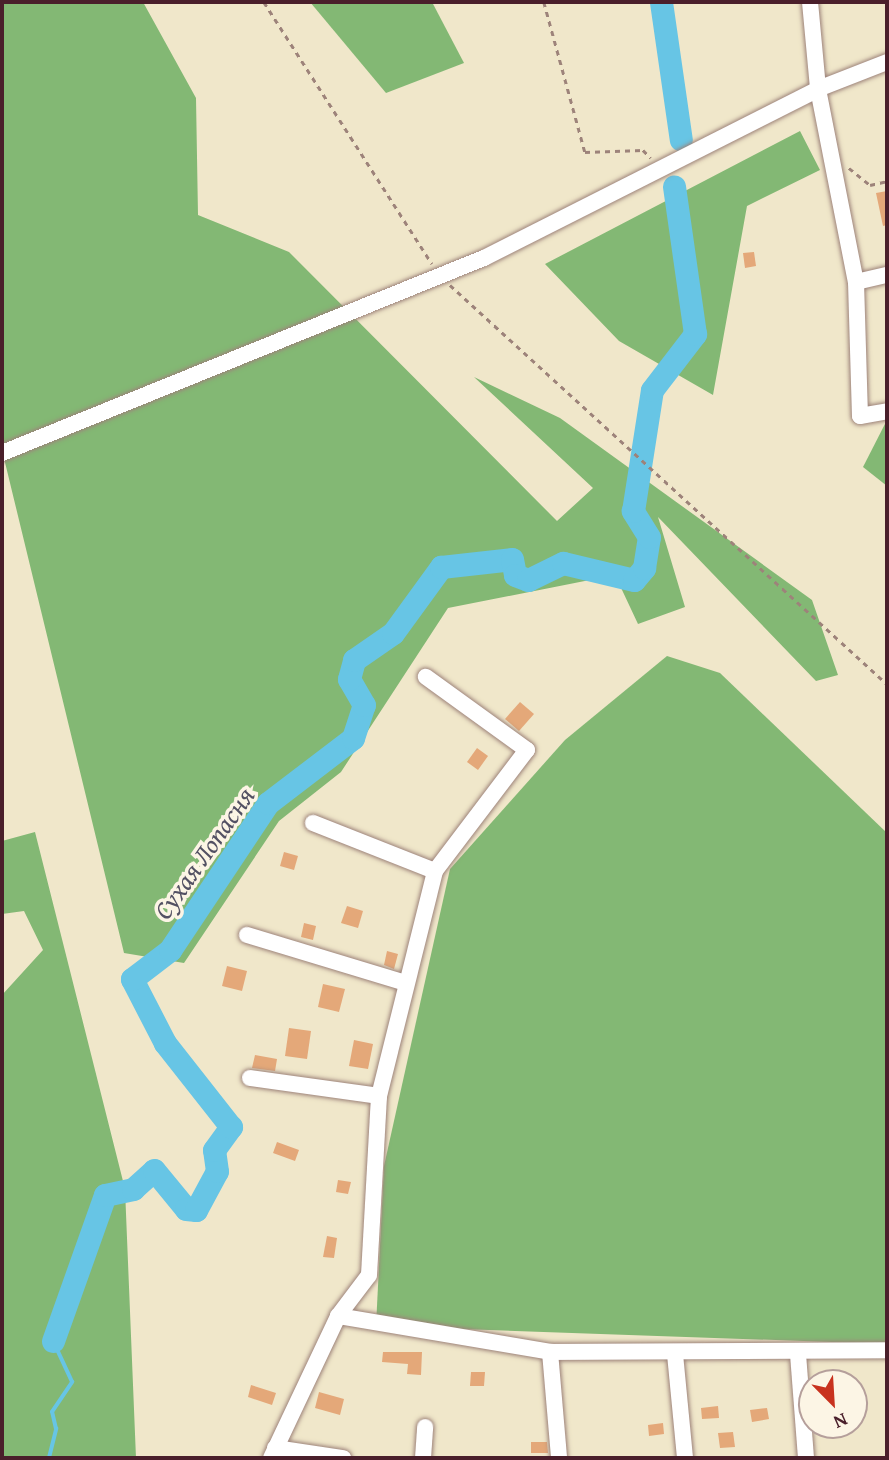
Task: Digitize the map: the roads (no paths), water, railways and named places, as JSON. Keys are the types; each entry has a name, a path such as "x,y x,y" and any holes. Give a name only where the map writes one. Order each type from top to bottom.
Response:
{"street":[{"path":"810,2 818,89 856,282 860,416 887,411"},
{"path":"2,453 440,276 663,170 818,89 887,62"},
{"path":"856,282 887,275"},
{"path":"343,1458 273,1453 338,1316 369,1275 379,1096 435,872 527,750 426,677"},
{"path":"313,823 435,872"},
{"path":"247,935 406,983"},
{"path":"250,1078 379,1096"},
{"path":"338,1316 550,1352 798,1354 887,1350"},
{"path":"550,1352 559,1458"},
{"path":"675,1354 685,1458"},
{"path":"798,1354 806,1458"},
{"path":"423,1458 425,1427"}],"waterway":[{"name":"Сухая Лопасня","path":"661,2 681,140"},
{"name":"Сухая Лопасня","path":"53,1341 105,1195 133,1189 154,1170 186,1209 196,1210 217,1171 214,1150 231,1127 165,1043 132,979 170,950 268,803 353,738 364,705 349,679 354,660 393,633 441,567 512,559 515,575 528,580 563,563 634,580 644,568 649,537 633,511 652,390 695,334 674,186"},
{"name":"Сухая Лопасня","path":"49,1458 56,1429 52,1412 72,1382 53,1341"}]}
